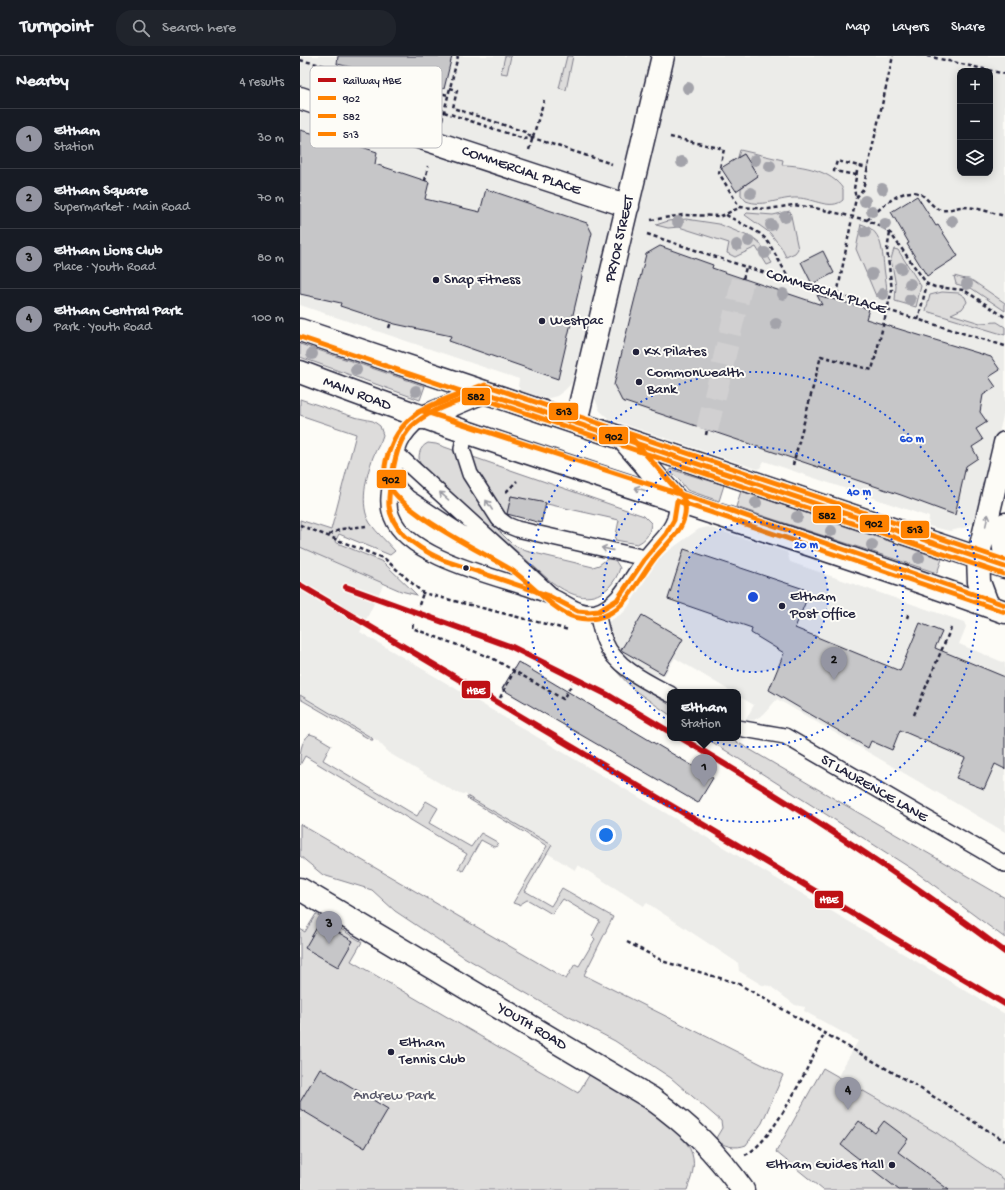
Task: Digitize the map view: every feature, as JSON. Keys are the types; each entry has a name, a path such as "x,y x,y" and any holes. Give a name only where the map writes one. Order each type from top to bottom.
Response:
{"main road":[{"name":"PRYOR STREET","path":"576,422 663,56"},
{"name":"COMMERCIAL PLACE","path":"300,98 310,101"},
{"name":"COMMERCIAL PLACE","path":"442,145 628,206"},
{"path":"300,330 1005,567"},
{"name":"MAIN ROAD","path":"300,372 422,418 677,501 997,609"},
{"path":"422,418 483,392"},
{"path":"624,439 677,501"},
{"path":"997,609 978,582 978,558 1005,443"},
{"path":"1005,524 1002,542 1005,555"},
{"name":"YOUTH ROAD","path":"300,889 651,1098 691,1129 722,1162 743,1190"}],"lane":[{"path":"422,418 404,434 396,453 392,475 389,498 392,517 403,533 421,547 443,560 556,598 583,612 597,612 605,608 618,597 645,558 673,526 676,516 677,501"},
{"path":"465,431 462,448 466,464 491,508 503,522 517,529 645,558"},
{"path":"396,453 556,598"},
{"path":"392,475 398,488 408,498 464,535 524,569"},
{"path":"597,612 605,642 611,653 632,672 667,692"},
{"name":"ST LAURENCE LANE","path":"741,729 785,736 1005,864"}],"path":[{"path":"458,56 444,111 524,139 533,138"},
{"path":"856,198 863,189 894,56"},
{"path":"928,56 1005,74"},
{"path":"300,60 325,66"},
{"path":"450,88 457,90 453,108 525,132 533,138 612,164"},
{"path":"442,94 448,95"},
{"path":"531,145 544,100"},
{"path":"670,137 724,149 719,173 740,208"},
{"path":"856,175 834,171 837,161 868,168"},
{"path":"425,181 428,166"},
{"path":"837,295 856,198 854,189 858,170"},
{"path":"866,220 893,199 902,194 912,192 920,194 932,206 940,210 966,207 1005,216"},
{"path":"650,220 683,215 726,215 740,208 768,208 800,205 852,216 881,225 890,233 927,284 935,287 964,290 1005,317"},
{"path":"726,215 759,233 767,240 791,281"},
{"path":"793,464 821,356 872,370 892,290 887,250 890,233"},
{"name":"COMMERCIAL PLACE","path":"647,234 746,267 1005,346"},
{"path":"743,279 746,267"},
{"path":"918,320 927,284"},
{"path":"389,328 391,322"},
{"path":"706,435 707,430"},
{"path":"501,497 517,481"},
{"path":"300,525 385,559 423,593 575,632"},
{"path":"328,535 341,530 366,526"},
{"path":"419,605 423,593"},
{"path":"907,618 909,612"},
{"path":"413,624 412,628 492,658 563,699 572,684"},
{"path":"914,715 951,628"},
{"path":"500,698 514,671"},
{"path":"627,942 665,962 737,983 913,1084 1005,1142"},
{"path":"722,1162 749,1153 763,1142 785,1108 825,1033"}],"shaded area":[{"path":"300,56 652,56 577,370 571,384 557,396 549,398 541,397 521,391 518,386 519,379 300,305"},
{"path":"676,56 1005,56 1005,408 981,508 974,523 967,527 950,531 928,526 929,517 764,461 760,468 757,469 609,419 600,411 595,399"},
{"path":"708,527 787,552 790,562 964,622 966,627 959,644 1005,663 1005,832 777,699 764,714 754,720 745,721 754,705 741,698 741,689 727,689 675,658 664,676 646,673 629,660 612,639 608,622 623,613 628,607 656,563 664,554 699,529"},
{"path":"300,547 384,583 360,632 1005,1014 1005,1180 937,1133 838,1076 858,1041 804,1011 805,1007 795,1005 770,986 762,985 739,971 738,963 647,903 644,906 578,865 575,870 547,853 551,845 467,795 453,791 389,753 378,741 300,695"}],"green space":[{"path":"505,56 511,56 507,74 501,73"},
{"path":"567,56 573,56 566,90 559,88"},
{"path":"740,150 783,160 782,165 798,166 824,173 838,183 843,189 843,200 833,204 798,198 766,203 753,203 746,201 741,195 741,188 758,176 744,154 738,157"},
{"path":"790,211 798,249 795,253 786,257 781,247 770,233 745,215 747,213 773,215"},
{"path":"686,219 719,224 755,239 760,243 772,263 767,265 756,247 735,257 727,253 729,243 679,227 668,228 656,225 668,221"},
{"path":"861,224 873,231 880,241 887,290 886,298 876,296 856,249"},
{"path":"894,249 898,250 921,286 916,307 895,301 896,286 891,259"},
{"path":"954,276 973,281 1005,303 1005,311 971,288 956,284"},
{"path":"942,292 959,293 965,297 967,302 962,309 951,314 980,323 997,322 1005,327 1005,335 926,311 930,295"},
{"path":"300,344 425,386 420,400 300,357"},
{"path":"300,399 354,417 373,421 380,426 383,435 373,457 368,473 364,499 365,508 370,523 395,551 390,555 339,534 335,542 383,562 417,595 401,591 300,547 300,520 331,530 356,434 300,415"},
{"path":"428,443 453,450 482,507 501,533 512,544 526,551 593,567 599,565 607,559 615,560 620,568 613,583 601,593 586,597 564,590 549,580 421,466 419,456 423,447"},
{"path":"473,457 644,516 651,523 649,533 643,541 637,544 615,540 619,520 511,496 507,515 504,515 474,469 471,458"},
{"path":"670,469 724,485 719,501 687,490 677,477 670,473"},
{"path":"741,491 942,559 937,573 736,507"},
{"path":"603,653 637,685 667,703 667,713 634,690 600,654"},
{"path":"300,695 372,738 373,740 300,699"},
{"path":"310,734 331,745 323,760 417,816 426,801 438,808 429,823 471,847 481,833 497,842 498,846 494,847 481,840 463,871 458,869 467,854 305,756 300,765 302,744"},
{"path":"711,741 735,741 1005,898 1005,938 912,869"},
{"path":"467,796 552,845 525,891 551,906 562,888 613,917 584,975 783,1075 762,1123 746,1145 738,1147 730,1146 718,1141 716,1138 722,1128 721,1121 671,1078 615,1041 543,1003 464,957 395,911 372,890 323,875 300,856 300,824 566,979 575,964 579,966 595,939 592,936 600,921 563,899 552,914 527,900 519,905 513,903 547,846 467,798"},
{"name":"Eltham Tennis Club","path":"316,914 362,942 351,961 578,1093 590,1074 632,1098 663,1120 676,1131 686,1143 692,1154 693,1168 687,1190 300,1190 300,929 305,932"},
{"path":"823,1068 937,1133 1005,1180 1005,1190 823,1190 776,1152"}],"building":[{"path":"338,56 452,56 444,89 442,89 442,66 346,66 337,64"},
{"path":"300,130 310,133 310,148 365,148 377,152 375,164 429,182 425,199 480,212 486,189 587,223 592,233 558,379 449,341 451,336 395,324 340,306 341,303 300,294"},
{"path":"744,154 758,176 736,191 721,168"},
{"path":"917,196 936,226 938,225 958,256 927,276 907,244 909,243 891,212"},
{"path":"660,246 713,265 712,268 822,305 817,295 869,309 866,319 991,357 1000,370 989,377 996,387 983,395 980,412 987,422 976,429 983,440 972,447 978,458 966,466 955,515 901,495 622,401 614,385 631,314 646,254"},
{"path":"823,251 834,273 812,284 801,262"},
{"path":"511,496 546,503 541,523 507,514"},
{"path":"684,549 810,591 795,628 900,671 920,623 942,632 935,648 1005,677 1005,769 995,764 984,789 956,778 965,758 900,730 892,750 871,741 868,748 769,690 784,653 751,633 752,628 668,599"},
{"path":"642,615 683,639 663,674 621,650"},
{"path":"518,662 713,778 698,803 502,689"},
{"path":"320,922 353,941 338,967 305,948"},
{"path":"320,1068 388,1109 365,1148 300,1109 300,1102"},
{"name":"Eltham Guides Hall","path":"859,1121 875,1133 884,1121 908,1139 898,1152 949,1190 899,1190 841,1145"}],"tunnel":[{"path":"707,430 743,279"}],"rail line":[{"name":"HBE","path":"300,585 1005,1004"},
{"name":"HBE","path":"346,587 512,647 608,695 667,730"},
{"name":"HBE","path":"686,741 846,840 966,923 1005,952"}],"transit line":[{"name":"582","path":"300,337 1003,574"},
{"name":"513","path":"418,412 485,385 1005,560"},
{"name":"582","path":"480,386 427,407 405,424 397,435 389,452 385,465 385,475 391,488 403,502 420,516 513,571 551,604 572,616 584,619 593,619 608,614 617,608 633,591 653,561 671,541 680,528 683,520 685,513 683,497 628,434"},
{"name":"902","path":"483,392 1005,567"},
{"name":"902","path":"483,392 428,414 412,426 404,436 399,446 389,492 389,506 391,516 396,524 417,546 443,560 547,595 578,611 599,611 617,600 644,560 666,534 674,520 677,501"},
{"name":"513","path":"423,411 726,509 1005,605"},
{"name":"902","path":"677,501 1005,612"}],"place":[{"name":"Snap Fitness","path":"436,280"},
{"name":"Westpac","path":"542,321"},
{"name":"KX Pilates","path":"636,352"},
{"name":"Commonwealth Bank","path":"639,382"},
{"name":"Eltham Post Office","path":"782,606"},
{"name":"Eltham Square","path":"834,680"},
{"name":"Eltham","path":"704,787"},
{"name":"Eltham Lions Club","path":"329,944"},
{"name":"Eltham Tennis Club","path":"391,1052"},
{"name":"Eltham Central Park","path":"848,1110"},
{"name":"Eltham Guides Hall","path":"892,1165"}],"park label":[{"name":"Andrew Park","path":"394,1096"}]}
